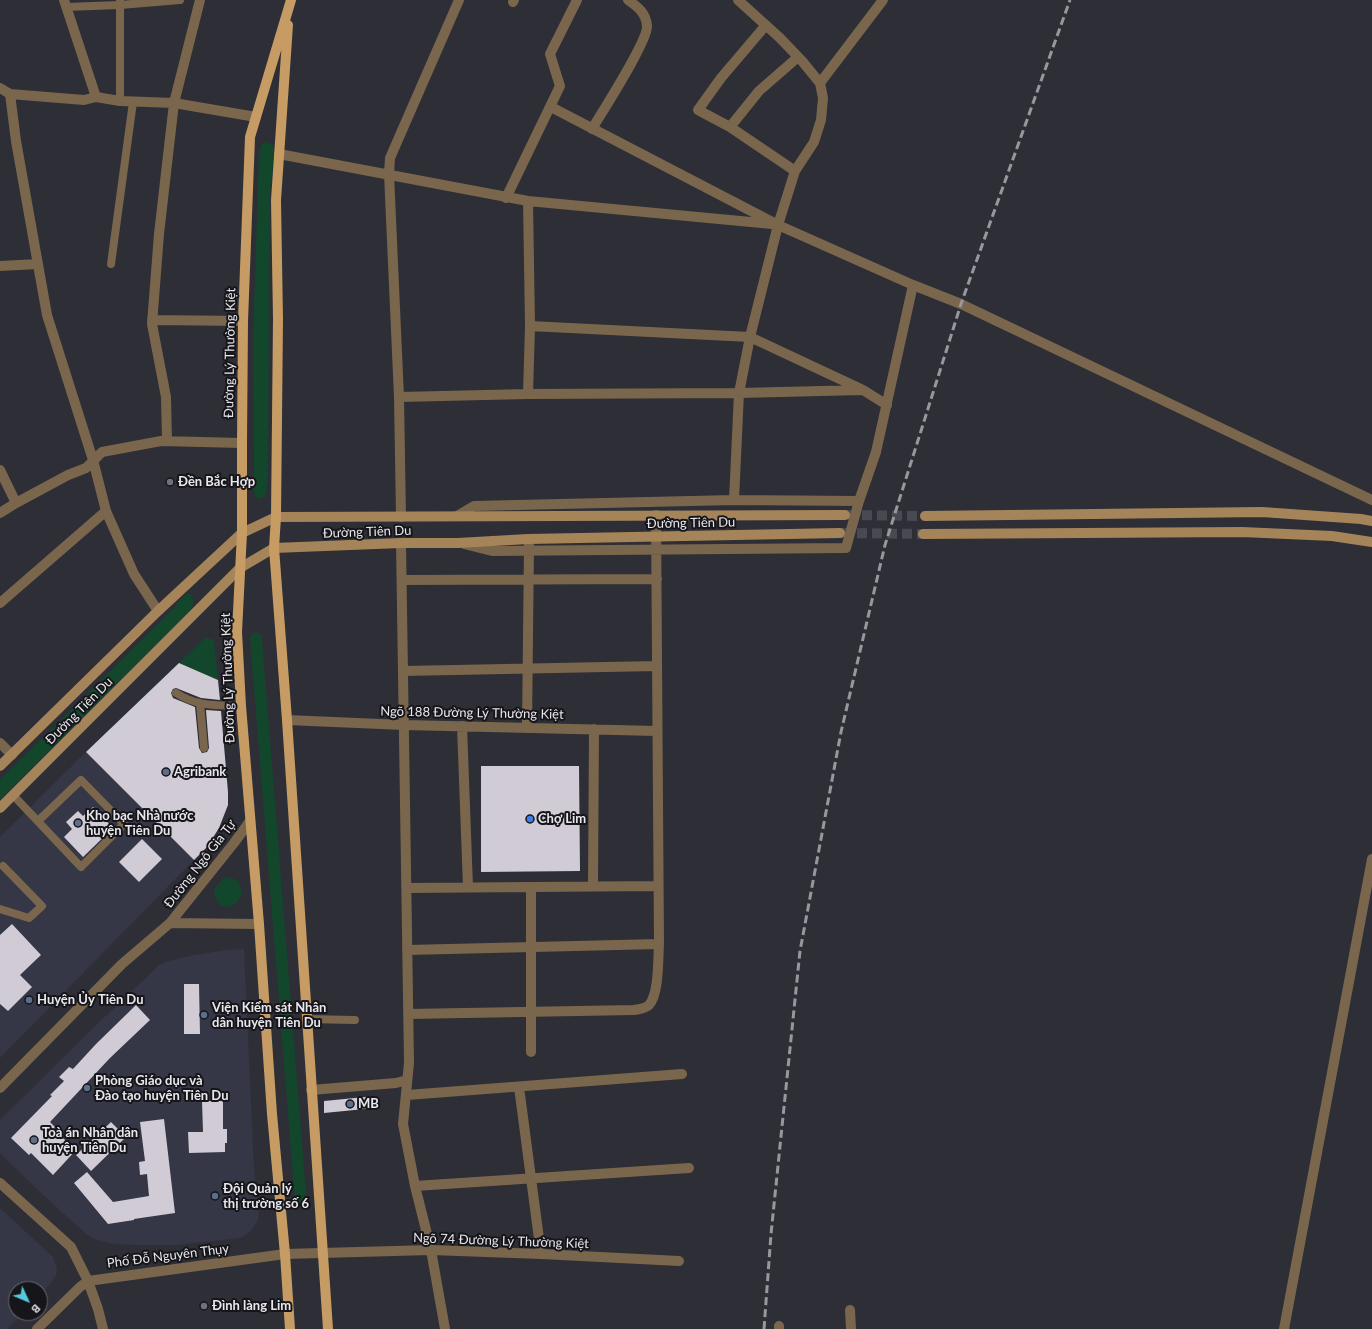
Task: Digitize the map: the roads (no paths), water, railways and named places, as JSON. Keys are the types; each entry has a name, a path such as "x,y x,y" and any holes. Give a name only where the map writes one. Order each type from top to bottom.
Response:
{"main road":[{"name":"Đường Lý Thường Kiệt","path":"290,3 250,137 243,321 242,533 237,632 241,706 259,924 272,1114 285,1254 290,1329"},
{"name":"Đường Lý Thường Kiệt","path":"290,3 276,200 278,319 276,517 274,548 328,1329"},
{"path":"925,516 1262,512 1372,521"},
{"name":"Đường Tiên Du","path":"0,766 158,611 242,533 276,517 844,515"},
{"path":"923,534 1242,532 1332,536 1372,542"},
{"name":"Đường Tiên Du","path":"0,808 240,568 274,548 401,543 458,543 528,539 840,533"}],"street":[{"path":"167,441 166,397 152,320 159,234 174,103 200,0"},
{"path":"401,517 399,397 389,174 390,158 459,0"},
{"path":"506,198 560,86 550,54 577,0"},
{"path":"592,128 639,49 648,28 646,19 641,9 628,0"},
{"path":"734,500 739,393 750,337 778,225 795,171 814,142 820,120 823,98 820,83 766,25 738,0"},
{"path":"820,83 883,0"},
{"path":"65,4 96,97"},
{"path":"766,25 721,78 698,110 730,127 795,171"},
{"path":"730,127 759,91 798,58"},
{"path":"0,88 10,94 84,100 96,97 133,102 174,103 256,117"},
{"path":"10,94 16,141 47,315 93,460 106,511 134,574 158,611"},
{"path":"551,107 778,225 913,285 961,304 1372,500"},
{"path":"279,154 389,174 506,198 778,225"},
{"path":"528,201 530,326 528,394"},
{"path":"0,266 38,264"},
{"path":"458,543 492,551 846,548 859,501 876,452 913,285"},
{"path":"152,320 243,321"},
{"path":"530,326 750,337 863,390 887,405"},
{"path":"399,397 863,390"},
{"path":"0,513 68,475 86,468 102,452 161,441 242,443"},
{"path":"0,470 16,503"},
{"path":"457,516 474,506 734,500 859,501"},
{"path":"0,603 106,511"},
{"path":"408,1014 634,1010 645,1008 653,999 657,980 659,944 656,515"},
{"path":"527,728 529,579 528,539"},
{"path":"401,543 409,1063 403,1124 415,1186 431,1250 444,1329"},
{"path":"402,580 657,579"},
{"path":"403,671 657,666"},
{"name":"Ngõ 188 Đường Lý Thường Kiệt","path":"287,720 404,725 657,731"},
{"path":"462,726 468,887"},
{"path":"593,886 594,729"},
{"path":"0,743 12,755"},
{"name":"Đường Ngô Gia Tự","path":"0,1088 122,964 170,923 250,821"},
{"path":"1284,1329 1372,859"},
{"path":"406,888 658,886"},
{"path":"531,887 531,1052"},
{"name":"Đường Ngô Gia Tự","path":"170,923 259,924"},
{"path":"408,950 659,944"},
{"path":"407,1095 682,1074"},
{"path":"311,1090 396,1083 407,1080"},
{"path":"519,1086 541,1254"},
{"path":"415,1186 689,1168"},
{"path":"0,1183 71,1247 88,1280 103,1329"},
{"name":"Ngõ 74 Đường Lý Thường Kiệt","path":"322,1253 431,1250 679,1260"},
{"name":"Phố Đỗ Nguyên Thụy","path":"88,1280 285,1254 322,1253"},
{"path":"37,1329 88,1280"},
{"path":"850,1310 851,1329"}],"lane":[{"path":"65,4 180,0"},
{"path":"120,2 120,101"},
{"path":"111,264 133,102"},
{"path":"176,693 192,701 213,706 241,706"},
{"path":"200,703 204,748"},
{"path":"13,795 81,867 124,824 81,780 38,821"},
{"path":"0,909 29,918 42,906 3,866"},
{"path":"306,1019 355,1020"}],"tunnel":[{"path":"847,515 925,516"},
{"path":"842,533 923,534"}],"railway":[{"path":"764,1329 771,1234 800,951 841,732 885,545 961,304 1070,0"}],"place":[{"name":"Đền Bắc Hợp","path":"170,482"},
{"name":"Agribank","path":"166,772"},
{"name":"Chợ Lim","path":"530,819"},
{"name":"Kho bạc Nhà nước huyện Tiên Du","path":"78,823"},
{"name":"Huyện Ủy Tiên Du","path":"29,1000"},
{"name":"Viện Kiểm sát Nhân dân huyện Tiên Du","path":"204,1015"},
{"name":"Phòng Giáo dục và Đào tạo huyện Tiên Du","path":"87,1088"},
{"name":"MB","path":"350,1104"},
{"name":"Toà án Nhân dân huyện Tiên Du","path":"34,1140"},
{"name":"Đội Quản lý thị trường số 6","path":"215,1196"},
{"name":"Đình làng Lim","path":"204,1306"}]}
